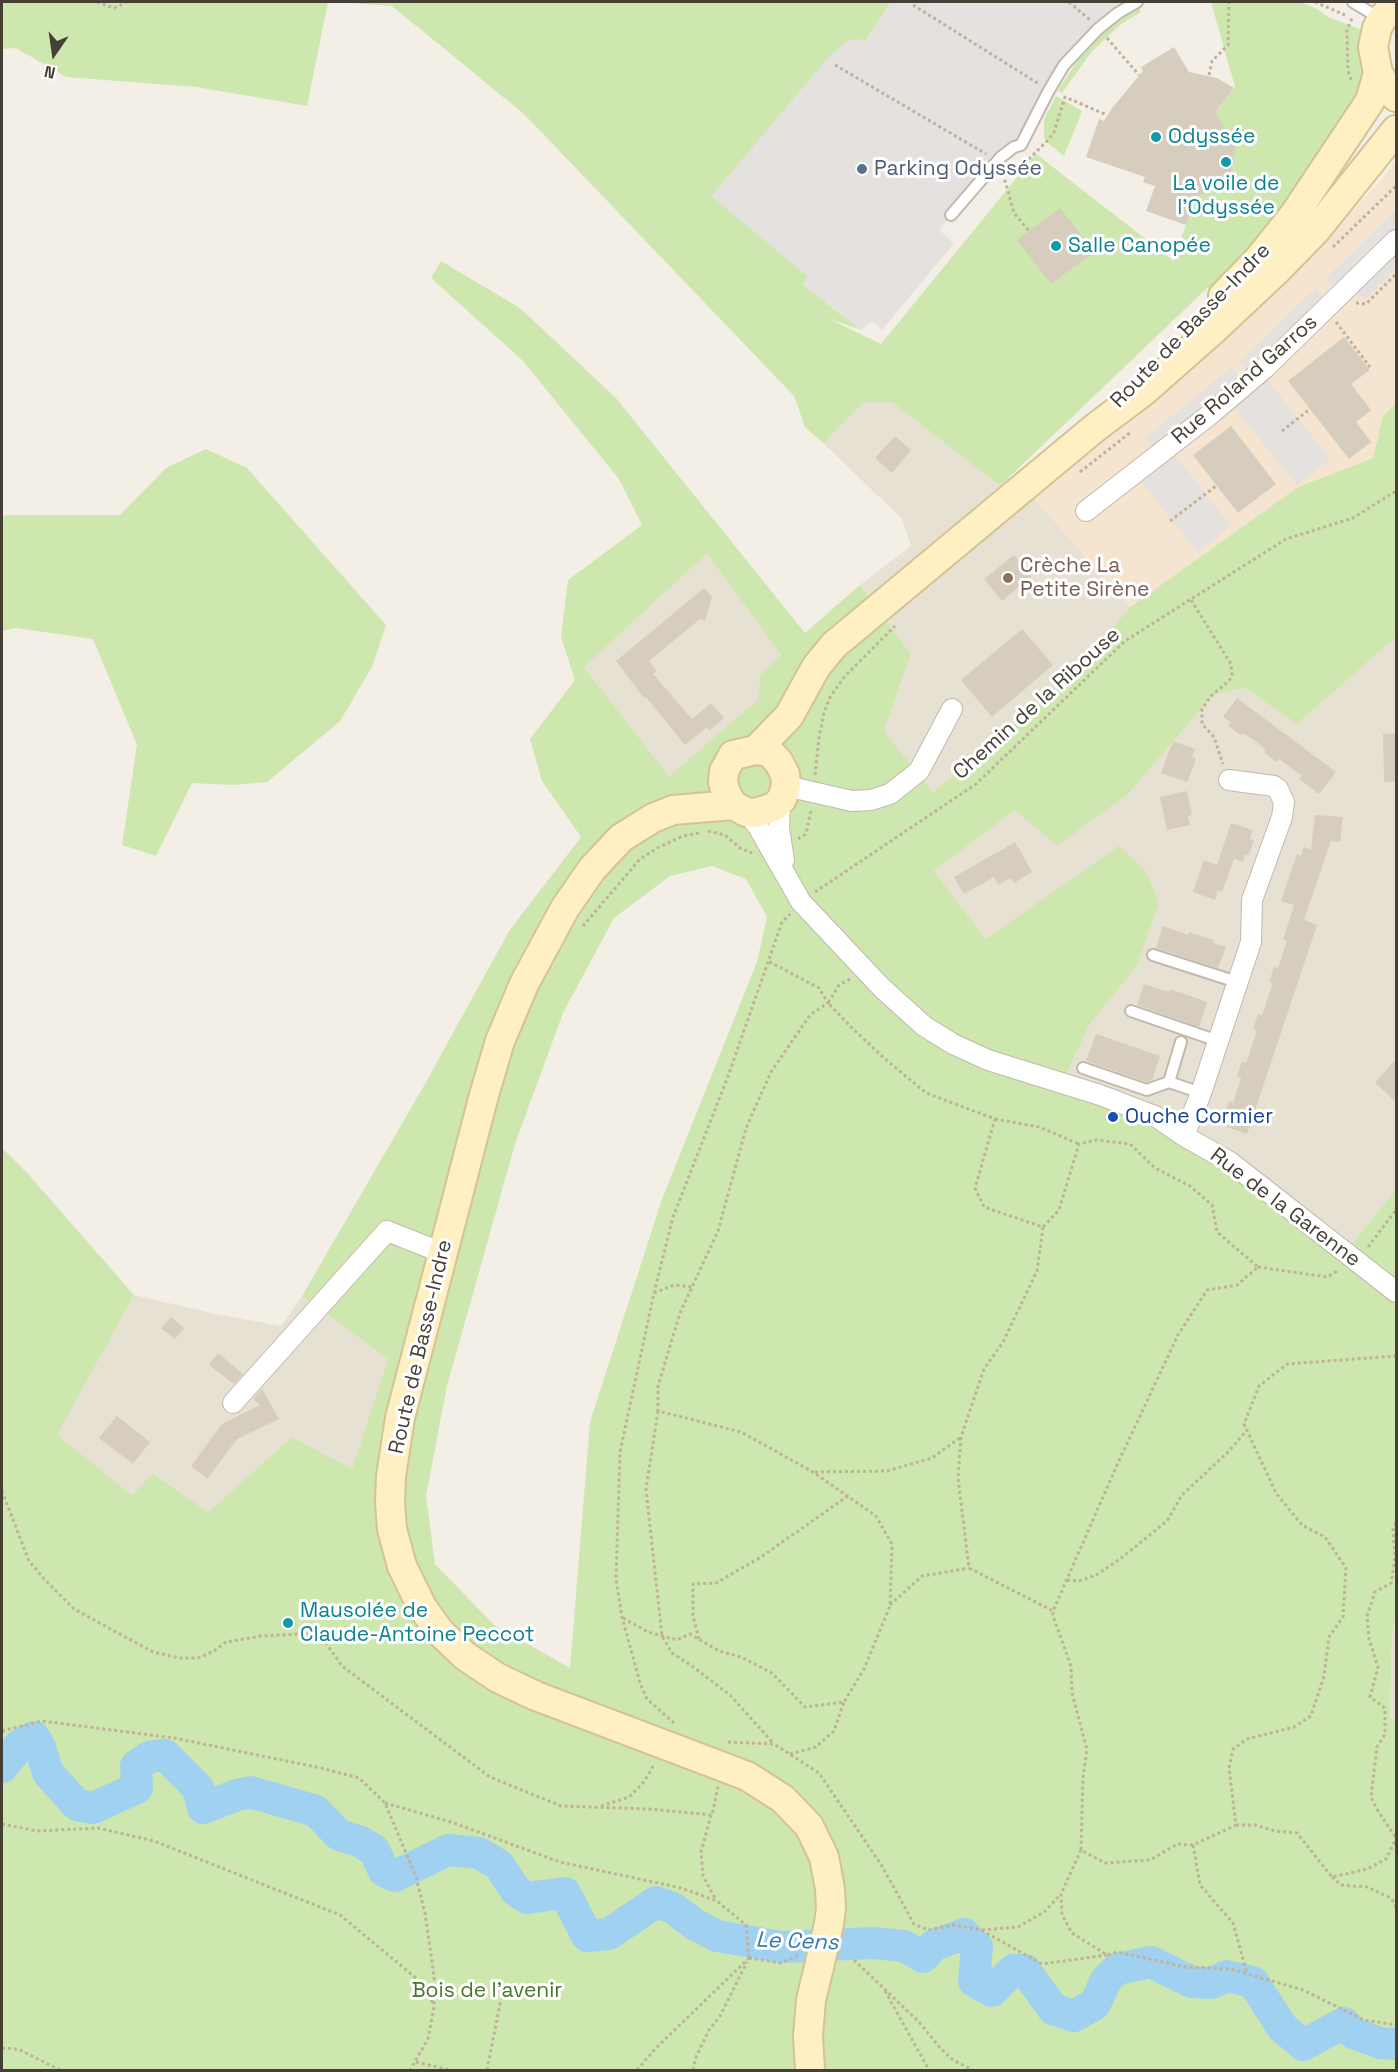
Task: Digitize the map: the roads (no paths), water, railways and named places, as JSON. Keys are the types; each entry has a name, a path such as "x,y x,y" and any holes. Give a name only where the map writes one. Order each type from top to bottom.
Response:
{"main road":[{"path":"1389,10 1377,28 1373,47 1378,73 1396,97"},
{"name":"Route de Basse-Indre","path":"1096,427 1136,382 1192,331 1294,215 1370,101 1378,73"},
{"name":"Route de Basse-Indre","path":"756,750 789,716 816,667 834,645 1096,427 1144,391 1277,270 1316,230 1396,130"},
{"name":"Route de Basse-Indre","path":"789,716 790,786"},
{"path":"756,750 768,752 778,761 790,786 774,807 765,811 739,808 726,793 723,782 724,771 733,755 756,750"},
{"name":"Route de Basse-Indre","path":"724,771 697,794 673,810 653,818 621,838 591,869 565,908 529,974 500,1041 442,1253 400,1418 391,1476 390,1503 392,1529 402,1566 422,1607 440,1632 465,1656 498,1678 536,1696 665,1727 783,1799 808,1826 824,1857 831,1908 829,1924 809,1961 810,2070"},
{"name":"Route de Basse-Indre","path":"673,810 739,808"}],"street":[{"name":"Rue Roland Garros","path":"1086,512 1212,413 1265,368 1396,240"},
{"path":"790,786 852,801 871,800 890,794 919,771 952,709"},
{"path":"1184,1136 1201,1093 1251,942 1252,900 1282,817 1284,802 1278,789 1274,786 1229,780"},
{"name":"Rue de la Garenne","path":"776,849 778,814 790,786"},
{"name":"Rue de la Garenne","path":"739,808 757,825 776,849 801,902 866,972 924,1026 953,1044 987,1060 1100,1095 1155,1116 1184,1136 1230,1162 1396,1292"},
{"path":"232,1403 387,1232 442,1253"}],"lane":[{"path":"951,215 998,161 1014,147 1021,145 1064,65 1098,29 1137,2"},
{"path":"1353,2 1389,10"},
{"path":"1153,955 1237,982"},
{"path":"1131,1011 1218,1041"},
{"path":"1169,1082 1181,1042"},
{"path":"1083,1068 1147,1090 1169,1082 1201,1093"}],"waterway":[{"name":"Le Cens","path":"2,1767 20,1745 34,1737 40,1747 48,1773 77,1805 93,1808 137,1788 136,1766 149,1757 165,1755 198,1788 203,1808 250,1792 316,1811 339,1835 359,1841 374,1850 384,1871 395,1876 448,1850 479,1853 499,1865 516,1891 527,1898 565,1893 587,1936 609,1934 656,1902 673,1908 694,1924 717,1936 782,1947 873,1943 904,1946 923,1957 934,1945 964,1934 977,1947 974,1981 992,1991 1013,1970 1025,1970 1053,2009 1074,2016 1095,2004 1106,1980 1117,1969 1151,1962 1192,1982 1211,1983 1227,1976 1253,1982 1282,2027 1303,2045 1344,2023 1353,2033 1380,2043 1396,2044"}],"place":[{"name":"Odyssée","path":"1156,137"},
{"name":"La voile de l'Odyssée","path":"1226,162"},
{"name":"Parking Odyssée","path":"862,169"},
{"name":"Salle Canopée","path":"1056,246"},
{"name":"Crèche La Petite Sirène","path":"1008,578"},
{"name":"Ouche Cormier","path":"1113,1117"},
{"name":"Mausolée de Claude-Antoine Peccot","path":"288,1623"}],"park label":[{"name":"Bois de l'avenir","path":"487,1991"}]}
